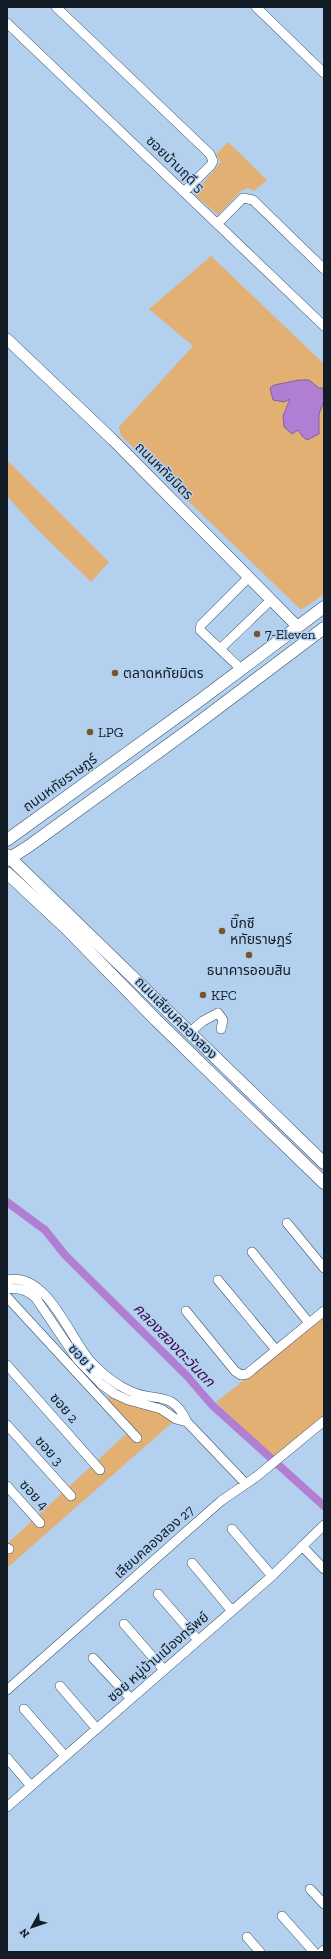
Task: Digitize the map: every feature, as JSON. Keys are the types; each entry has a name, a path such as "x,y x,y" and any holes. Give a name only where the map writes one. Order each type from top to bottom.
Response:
{"main road":[{"name":"ถนนหทัยราษฎร์","path":"7,840 199,701 240,668 324,607"},
{"path":"297,626 308,638"},
{"path":"8,858 29,846 190,729 308,638 324,628"},
{"path":"29,846 25,857 29,876"},
{"name":"ถนนเลียบคลองสอง","path":"8,858 29,876 324,1163"},
{"name":"ถนนเลียบคลองสอง","path":"10,876 65,927 156,1020 324,1183"},
{"path":"258,1120 268,1108"}],"street":[{"path":"56,7 210,154 213,161 211,165 184,192"},
{"path":"256,7 324,73"},
{"name":"ซอยบ้านฤดี 5","path":"7,23 324,326"},
{"path":"217,224 243,198 253,200 324,269"},
{"name":"ถนนหทัยมิตร","path":"7,339 113,440 297,626"},
{"path":"240,668 200,630 201,625 249,578"},
{"path":"220,649 271,600"},
{"path":"190,1032 203,1021 218,1013 224,1023 221,1029"},
{"path":"287,1223 324,1268"},
{"path":"252,1252 309,1323"},
{"path":"7,1280 27,1281 42,1292 55,1307 77,1354"},
{"path":"218,1280 276,1350"},
{"path":"7,1289 14,1288 25,1290 35,1297 101,1384 115,1394 130,1396 161,1409 176,1419 187,1422 246,1484"},
{"name":"ซอย 1","path":"7,1297 137,1438"},
{"path":"186,1311 235,1371 241,1375 247,1374 324,1311"},
{"path":"70,1366 77,1354"},
{"name":"ซอย 2","path":"7,1364 100,1470"},
{"name":"เลียบคลองสอง 27","path":"7,1690 221,1501 246,1484 324,1421"},
{"name":"ซอย 3","path":"7,1425 71,1496"},
{"name":"ซอย 4","path":"7,1486 40,1523"},
{"name":"ซอย หมู่บ้านเมืองทรัพย์","path":"7,1806 272,1576 324,1525"},
{"path":"232,1529 272,1576"},
{"path":"302,1546 324,1569"},
{"path":"192,1563 232,1610"},
{"path":"158,1594 198,1640"},
{"path":"124,1624 164,1670"},
{"path":"93,1658 131,1699"},
{"path":"60,1686 97,1729"},
{"path":"24,1709 65,1756"},
{"path":"7,1758 31,1786"},
{"path":"310,1889 324,1904"},
{"path":"282,1916 314,1952"},
{"path":"247,1937 260,1952"}],"shaded area":[{"path":"228,142 267,180 254,191 248,188 241,191 218,215 195,195 195,192 221,162 216,155"},
{"path":"211,256 324,364 324,388 319,388 304,381 287,383 290,399 283,416 298,430 302,436 319,434 319,414 324,401 324,594 301,610 121,436 119,427 193,346 149,309"},
{"path":"299,380 309,380 319,388 324,388 324,401 319,414 319,434 307,440 298,430 292,434 284,427 283,416 290,399 284,402 273,400 270,388 274,385"},
{"path":"7,460 109,562 91,582 33,525 7,496"},
{"path":"324,1317 324,1420 276,1462 216,1402"},
{"path":"108,1394 161,1411 174,1421 7,1568 7,1544 126,1434 124,1423 111,1405"}],"waterway":[{"name":"คลองสองตะวันตก","path":"7,1202 45,1230 65,1255 187,1376 212,1405 324,1506"}],"place":[{"name":"7-Eleven","path":"257,634"},
{"name":"ตลาดหทัยมิตร","path":"115,673"},
{"name":"LPG","path":"90,732"},
{"name":"บิ๊กซี หทัยราษฎร์","path":"222,931"},
{"name":"ธนาคารออมสิน","path":"249,955"},
{"name":"KFC","path":"203,995"}]}
